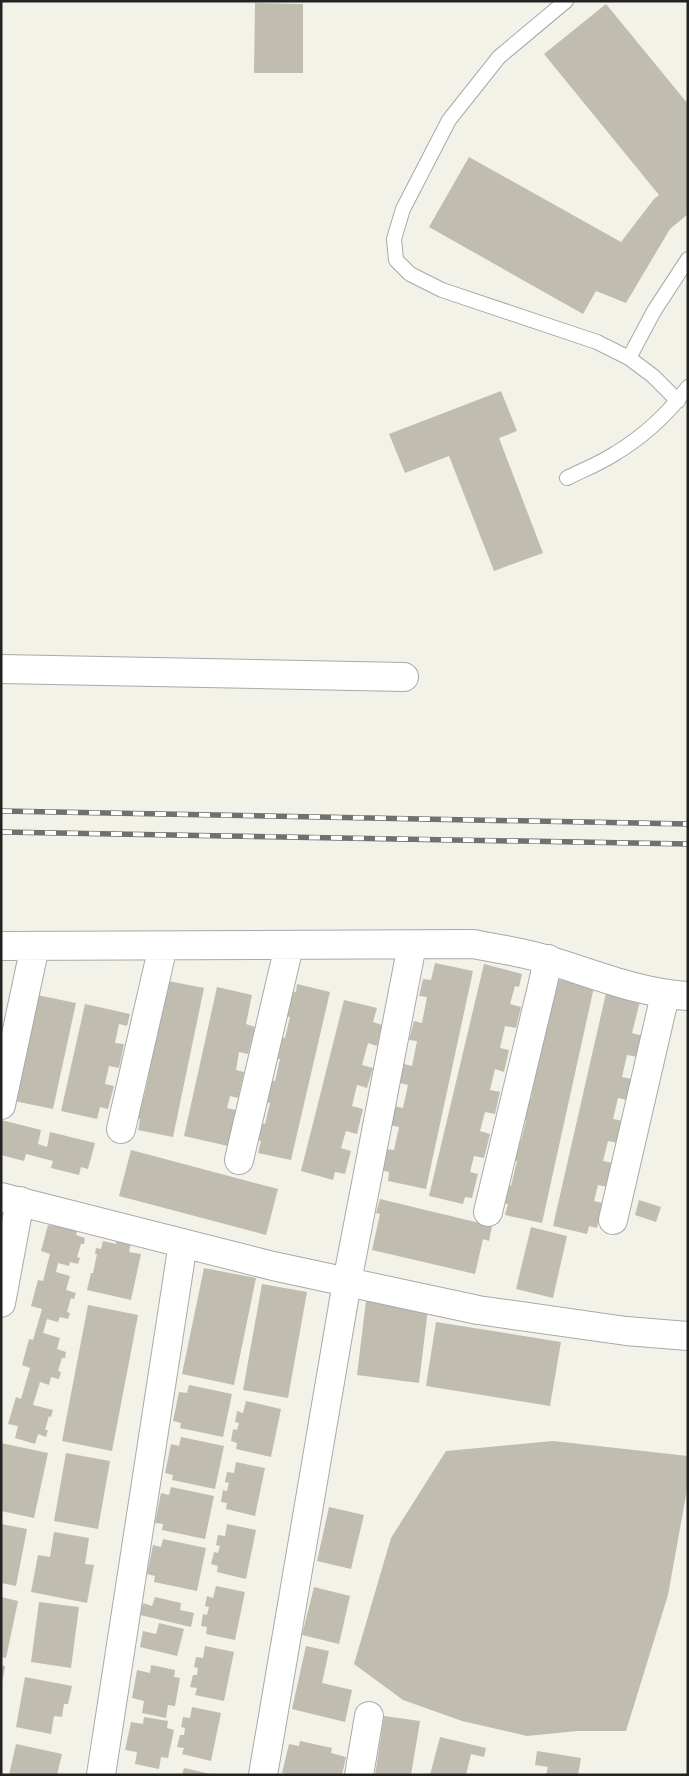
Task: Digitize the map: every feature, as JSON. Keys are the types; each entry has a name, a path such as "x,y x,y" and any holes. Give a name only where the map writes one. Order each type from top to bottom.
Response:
{"street":[{"path":"1,669 404,677"},
{"path":"263,1775 347,1282 412,944"},
{"path":"1,946 473,944 524,953 613,982 676,996 613,1220"},
{"path":"1,1105 35,946"},
{"path":"121,1129 163,946"},
{"path":"239,1160 289,946"},
{"path":"488,1212 548,960"},
{"path":"1,1303 11,1199 273,1266 478,1310 626,1330 688,1336"},
{"path":"101,1775 182,1243"},
{"path":"359,1775 369,1716"}],"lane":[{"path":"566,1 499,57 449,120 403,209 394,239 396,260 410,274 442,290 597,342 629,358 653,376 678,401"},
{"path":"629,358 654,311 688,259"},
{"path":"567,478 615,454 646,433 678,401 688,387"}],"building":[{"path":"255,3 303,4 303,73 254,73"},
{"path":"606,4 688,104 688,214 670,229 626,303 596,291 583,314 429,227 469,157 621,242 659,195 544,54"},
{"path":"501,391 517,431 499,438 543,553 494,571 449,456 405,473 389,434"},
{"path":"435,963 473,971 426,1189 388,1181 389,1172 380,1170 384,1149 394,1150 399,1127 390,1125 394,1106 403,1108 408,1085 400,1083 404,1064 412,1066 417,1041 409,1040 414,1021 422,1023 427,997 419,996 423,979 431,980"},
{"path":"484,964 522,974 519,987 515,986 510,1004 521,1007 516,1028 505,1026 500,1048 509,1050 504,1072 495,1069 490,1090 500,1092 495,1114 485,1112 480,1131 490,1134 484,1158 474,1156 470,1172 478,1174 472,1198 465,1197 463,1204 429,1196"},
{"path":"550,978 594,987 542,1223 505,1215 508,1204 497,1202 501,1184 511,1186 517,1161 508,1159 512,1139 521,1141 526,1120 519,1119 524,1097 531,1099 535,1077 528,1075 532,1055 540,1056"},
{"path":"168,981 204,988 173,1137 138,1130 140,1119 132,1117 136,1095 144,1097 149,1074 140,1072 145,1050 153,1051 157,1035 150,1034 154,1013 161,1014"},
{"path":"297,984 330,992 291,1160 258,1153 261,1141 251,1138 255,1121 265,1124 270,1103 259,1101 264,1079 275,1081 280,1059 268,1057 273,1036 285,1038 290,1017 280,1015 286,990 296,992"},
{"path":"217,987 252,995 246,1024 255,1027 248,1054 239,1052 236,1070 244,1072 238,1098 230,1096 227,1108 236,1110 228,1146 184,1136"},
{"path":"606,993 640,1001 632,1033 643,1036 638,1057 627,1055 622,1077 631,1079 627,1100 618,1098 613,1119 623,1121 618,1143 608,1141 603,1161 613,1163 608,1187 598,1185 594,1201 602,1203 597,1228 589,1226 587,1234 553,1226"},
{"path":"32,994 76,1003 53,1109 14,1101"},
{"path":"344,1000 377,1008 373,1022 382,1025 377,1046 368,1043 362,1065 373,1068 367,1088 357,1085 352,1106 363,1109 357,1134 346,1131 341,1148 351,1151 345,1174 335,1172 333,1180 301,1171"},
{"path":"85,1004 130,1014 127,1026 119,1024 115,1043 124,1044 119,1068 109,1066 105,1084 114,1086 108,1109 100,1107 97,1119 61,1111"},
{"path":"1,1120 41,1130 38,1144 47,1147 50,1132 95,1143 88,1169 81,1167 79,1175 51,1168 53,1161 26,1154 24,1161 1,1155"},
{"path":"131,1150 278,1189 266,1235 119,1196"},
{"path":"380,1199 492,1226 489,1241 483,1239 475,1274 372,1250 380,1214 376,1213"},
{"path":"639,1200 661,1207 656,1222 635,1215"},
{"path":"56,1212 80,1221 76,1235 85,1238 77,1257 80,1258 78,1264 70,1262 69,1266 58,1263 56,1272 70,1276 66,1290 76,1293 74,1299 71,1298 67,1312 70,1313 68,1319 60,1317 58,1322 47,1319 43,1333 60,1338 57,1349 66,1352 58,1371 61,1372 59,1379 51,1377 49,1385 40,1382 33,1405 53,1410 45,1430 48,1430 46,1437 38,1434 35,1444 15,1438 18,1426 8,1424 16,1397 21,1399 30,1368 22,1365 29,1339 33,1340 42,1309 31,1306 38,1280 43,1281 50,1254 41,1251 48,1225 52,1226"},
{"path":"531,1227 567,1236 553,1298 516,1289"},
{"path":"118,1236 132,1239 129,1252 141,1254 131,1300 87,1290 91,1273 93,1273 97,1254 95,1254 96,1248 101,1249 103,1241 116,1244"},
{"path":"204,1268 256,1278 234,1385 182,1374"},
{"path":"262,1284 307,1292 288,1398 243,1390"},
{"path":"366,1301 428,1309 419,1383 357,1375"},
{"path":"88,1305 138,1315 112,1451 62,1441"},
{"path":"436,1322 561,1342 550,1406 426,1386"},
{"path":"189,1385 232,1394 223,1437 180,1428 181,1423 173,1421 179,1392 187,1393"},
{"path":"246,1401 281,1409 271,1457 236,1449 237,1443 231,1441 233,1429 237,1430 239,1423 235,1422 237,1411 243,1413"},
{"path":"181,1437 224,1446 215,1489 172,1480 173,1475 165,1473 171,1444 179,1446"},
{"path":"553,1441 688,1456 688,1484 668,1595 626,1731 577,1731 527,1736 462,1721 403,1700 354,1664 391,1538 446,1451"},
{"path":"1,1443 48,1453 34,1518 1,1511"},
{"path":"66,1453 110,1461 98,1529 54,1521"},
{"path":"236,1462 265,1468 255,1516 226,1509 227,1503 221,1502 223,1490 227,1491 229,1483 225,1482 227,1472 234,1473"},
{"path":"171,1487 214,1496 205,1539 162,1530 163,1524 155,1523 161,1493 169,1495"},
{"path":"329,1507 364,1515 351,1569 317,1561"},
{"path":"1,1524 27,1529 16,1586 1,1583"},
{"path":"227,1524 256,1530 246,1579 217,1572 218,1566 211,1564 214,1552 218,1553 220,1546 216,1545 218,1535 225,1536"},
{"path":"54,1532 89,1538 85,1564 94,1565 87,1603 31,1592 38,1555 50,1557"},
{"path":"163,1539 206,1548 197,1591 154,1582 155,1576 147,1574 153,1545 161,1547"},
{"path":"216,1586 245,1592 235,1640 206,1634 207,1627 201,1626 203,1614 207,1615 209,1607 205,1606 207,1596 213,1598"},
{"path":"314,1587 350,1596 339,1644 302,1635"},
{"path":"1,1597 18,1601 6,1658 1,1657"},
{"path":"155,1597 181,1603 180,1610 194,1613 191,1627 140,1615 143,1603 152,1606"},
{"path":"39,1602 79,1607 71,1668 31,1662"},
{"path":"159,1623 184,1629 177,1656 140,1647 143,1631 156,1634"},
{"path":"205,1646 234,1652 224,1701 195,1695 197,1688 190,1687 193,1675 197,1675 198,1668 194,1667 196,1657 203,1658"},
{"path":"306,1646 329,1651 322,1683 352,1690 345,1722 292,1709"},
{"path":"1,1665 5,1666 2,1683 1,1683"},
{"path":"151,1665 175,1670 174,1677 180,1678 175,1706 168,1705 166,1718 142,1713 144,1701 132,1698 137,1670 150,1673"},
{"path":"25,1677 72,1686 68,1704 64,1704 62,1717 54,1716 51,1734 16,1727"},
{"path":"192,1707 221,1713 211,1761 182,1754 184,1748 177,1747 180,1735 184,1735 185,1728 181,1727 183,1717 190,1718"},
{"path":"384,1716 420,1721 411,1775 375,1775"},
{"path":"144,1717 168,1721 167,1728 174,1730 168,1758 161,1757 159,1769 135,1764 137,1752 125,1750 131,1722 143,1724"},
{"path":"440,1737 486,1748 484,1757 471,1754 466,1775 430,1775"},
{"path":"300,1741 332,1748 331,1753 346,1757 342,1775 292,1775 282,1773 289,1744 299,1746"},
{"path":"16,1744 62,1754 57,1775 9,1775"},
{"path":"537,1751 581,1758 578,1775 546,1775 548,1767 535,1765"},
{"path":"184,1768 211,1774 211,1775 182,1775"}],"railway":[{"path":"1,811 688,824"},
{"path":"1,832 688,844"}]}
